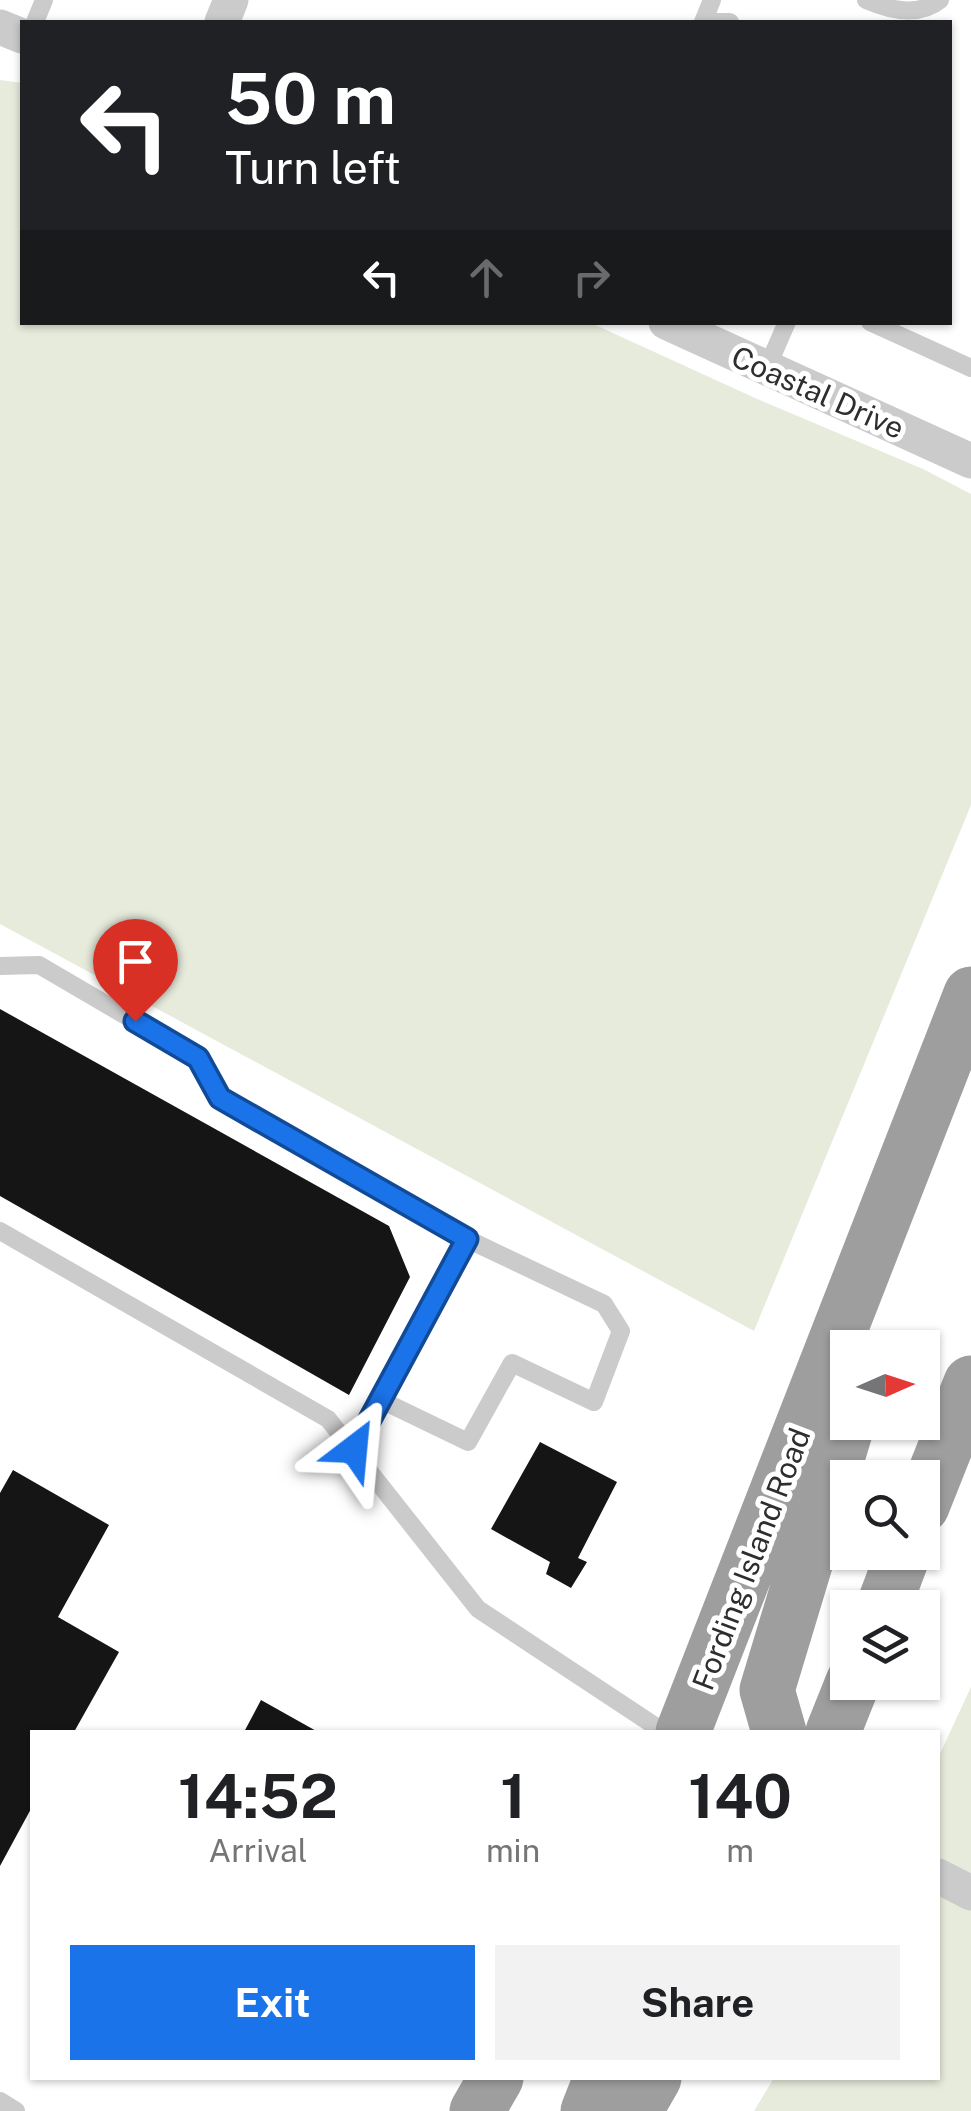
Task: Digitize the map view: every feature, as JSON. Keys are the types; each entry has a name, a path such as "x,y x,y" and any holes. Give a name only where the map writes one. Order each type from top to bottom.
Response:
{"highway":[{"name":"Fording Island Road","path":"684,1730 971,994"},
{"path":"875,1330 971,1011"},
{"path":"940,1461 971,1383"},
{"path":"779,1730 767,1690 843,1440"},
{"path":"834,1730 846,1700"},
{"path":"477,2111 495,2080"},
{"path":"588,2111 600,2080"},
{"path":"635,2111 653,2080"}],"street":[{"name":"Coastal Drive","path":"673,325 971,462"},
{"path":"940,1877 971,1893"}],"lane":[{"path":"866,0 887,17 930,7 940,0"},
{"path":"767,368 786,325"},
{"path":"877,325 971,368"},
{"path":"0,966 39,965 55,974 198,1058 220,1098 467,1239 604,1304 621,1330 594,1402 512,1363 468,1442 381,1400"},
{"path":"0,1230 328,1419 478,1609 661,1730"},
{"path":"354,1449 467,1239"},
{"path":"0,2101 16,2111"}],"shaded area":[{"path":"0,80 20,83 20,325 595,325 923,469 971,494 971,805 754,1331 0,924"},
{"path":"971,1687 971,2111 754,2111 773,2080 940,2080 940,1754"}],"building":[{"path":"0,1009 389,1226 410,1277 349,1395 0,1196"},
{"path":"540,1442 617,1482 578,1558 587,1562 571,1588 546,1574 550,1562 491,1529"},
{"path":"13,1470 109,1525 58,1617 119,1652 75,1730 30,1730 30,1811 0,1866 0,1493"},
{"path":"261,1700 314,1730 245,1730"}],"route":[{"path":"135,1021 198,1058 220,1098 467,1239 354,1449"}]}
